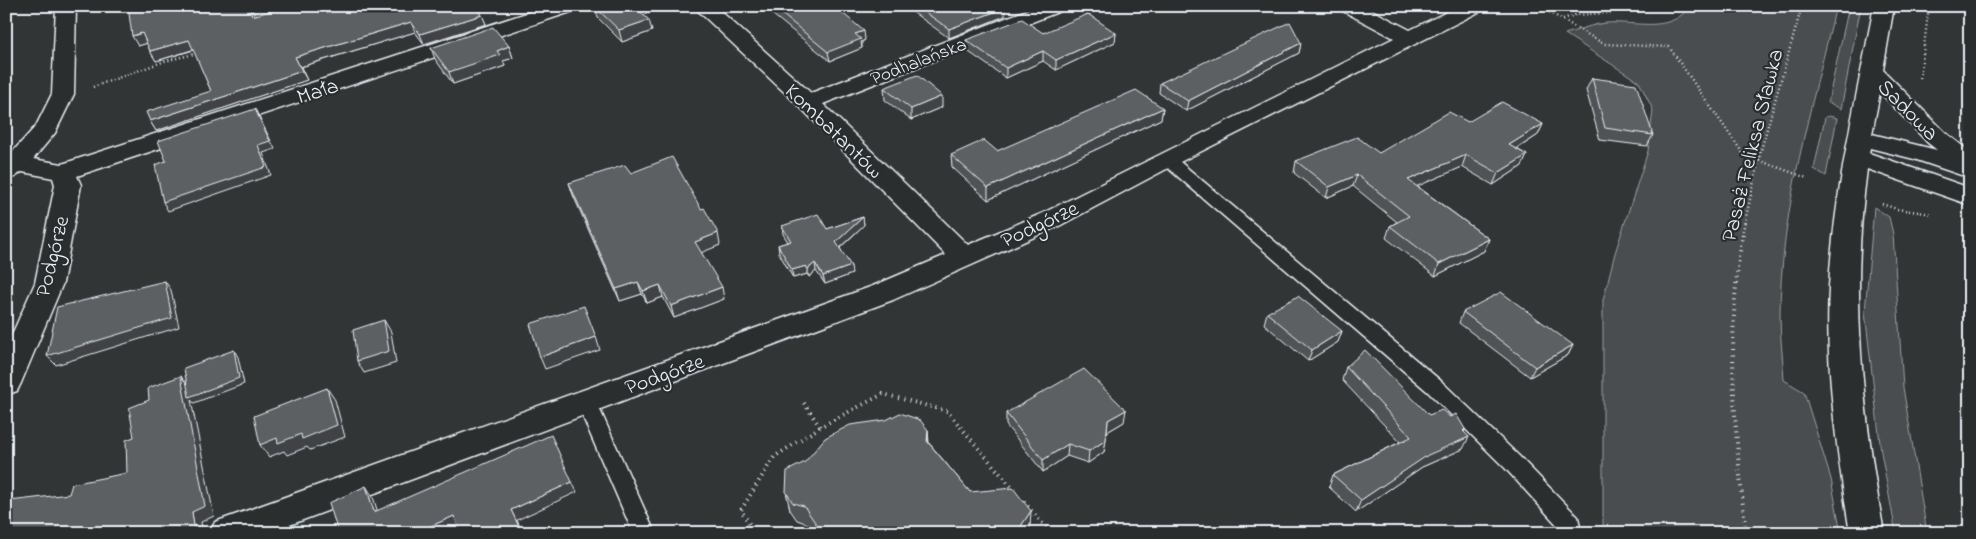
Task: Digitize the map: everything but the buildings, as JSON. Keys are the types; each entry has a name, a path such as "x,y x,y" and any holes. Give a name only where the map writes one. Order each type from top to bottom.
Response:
{"street":[{"path":"11,167 47,128 63,94 66,6"},
{"name":"Mała","path":"63,172 570,6"},
{"name":"Kombatantów","path":"703,6 808,102 964,257"},
{"name":"Podhalańska","path":"808,102 1056,6"},
{"path":"1348,6 1411,39"},
{"name":"Podgórze","path":"227,533 883,293 1050,220 1167,159 1476,6"},
{"path":"1867,533 1851,444 1842,338 1844,254 1858,148 1884,6"},
{"name":"Sadowa","path":"1873,72 1937,138 1970,164"},
{"name":"Sadowa","path":"1858,148 1922,153 1970,170"},
{"name":"Sadowa","path":"1858,148 1915,176 1970,197"},
{"path":"11,167 63,172"},
{"name":"Podgórze","path":"6,383 49,283 68,185 63,172"}],"lane":[{"path":"1167,159 1434,386 1551,503 1570,524 1570,533"},
{"path":"586,401 644,533"}],"path":[{"path":"1539,6 1604,44 1670,47 1715,116 1744,155 1807,178"},
{"path":"1562,20 1575,15 1637,10 1644,6"},
{"name":"Pasaż Feliksa Sławka","path":"1746,533 1738,456 1734,341 1742,238 1760,160 1802,6"},
{"path":"1920,75 1929,6"},
{"path":"63,94 98,86 165,61 204,51"},
{"path":"755,533 741,510 774,457 820,427 883,394 947,412 1051,533"},
{"path":"804,403 820,427"}],"shaded area":[{"path":"1690,6 1836,6 1791,198 1781,277 1780,332 1784,380 1804,392 1831,479 1841,533 1603,533 1603,300 1615,253 1648,151 1653,110 1639,82 1565,34 1599,24 1660,24 1671,21 1681,15"},
{"path":"1849,6 1861,6 1841,109 1828,102"},
{"path":"1825,117 1837,118 1826,176 1814,169"},
{"path":"1874,207 1889,217 1893,234 1903,387 1927,533 1896,533 1881,452 1865,312"}]}
